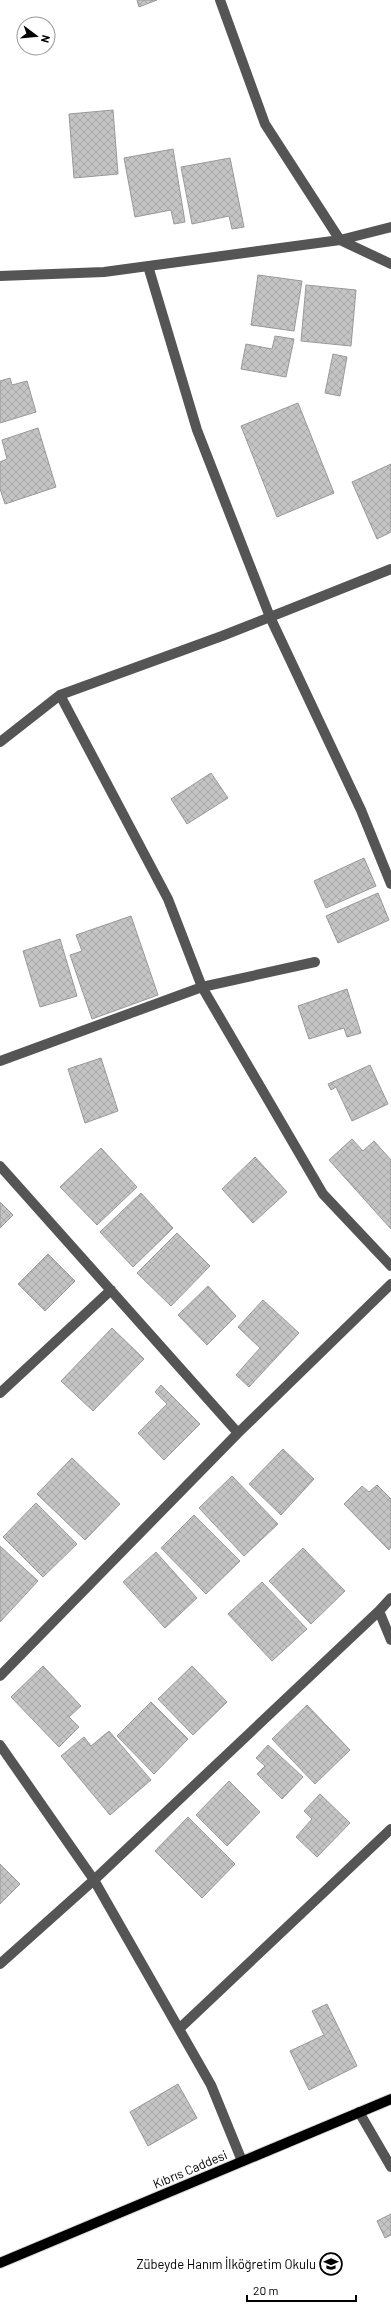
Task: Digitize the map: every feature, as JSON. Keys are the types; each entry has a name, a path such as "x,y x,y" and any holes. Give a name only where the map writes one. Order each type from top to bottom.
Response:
{"main road":[{"name":"Kıbrıs Caddesi","path":"0,2263 391,2099"}],"street":[{"path":"220,0 265,124 340,240 391,264"},
{"path":"0,276 104,272 340,240 391,227"},
{"path":"148,266 197,430 270,617 361,810 391,884"},
{"path":"0,742 60,695 270,617 391,569"},
{"path":"60,695 168,899 202,987 323,1194 391,1266"},
{"path":"0,1061 202,987 315,962"},
{"path":"0,1166 238,1433"},
{"path":"0,1676 238,1433 391,1284"},
{"path":"0,1393 111,1290"},
{"path":"0,1964 94,1880 391,1598"},
{"path":"379,1611 391,1640"},
{"path":"0,1745 94,1880 211,2085 242,2161"},
{"path":"179,2029 391,1829"},
{"path":"359,2112 391,2167"}],"building":[{"path":"137,0 157,0 139,7"},
{"path":"113,110 118,174 74,178 69,114"},
{"path":"173,149 185,222 174,224 171,210 135,217 124,158"},
{"path":"230,158 244,227 232,229 229,216 192,224 181,167"},
{"path":"258,275 302,281 294,331 251,325"},
{"path":"306,285 356,290 351,346 301,341"},
{"path":"275,336 294,339 286,377 241,369 246,344 272,349"},
{"path":"333,354 347,357 340,396 325,393"},
{"path":"10,378 12,385 27,381 36,412 0,423 0,381"},
{"path":"298,403 334,493 277,517 241,426"},
{"path":"38,428 56,487 5,504 0,489 0,462 7,459 2,440"},
{"path":"391,464 391,532 377,539 352,482"},
{"path":"211,773 228,798 187,824 171,799"},
{"path":"364,858 376,886 326,908 314,881"},
{"path":"378,893 389,920 338,943 326,916"},
{"path":"131,916 158,995 92,1019 70,955 82,951 76,935"},
{"path":"60,939 77,996 40,1007 23,951"},
{"path":"347,989 361,1033 347,1037 344,1028 309,1039 298,1006"},
{"path":"101,1058 118,1111 85,1123 68,1069"},
{"path":"370,1065 388,1104 352,1121 336,1087 331,1090 328,1084"},
{"path":"352,1139 363,1151 374,1141 391,1160 391,1229 329,1160"},
{"path":"101,1148 137,1187 97,1225 60,1187"},
{"path":"255,1157 287,1192 253,1223 222,1189"},
{"path":"141,1193 173,1228 133,1267 100,1232"},
{"path":"0,1202 13,1215 0,1228"},
{"path":"177,1233 210,1266 171,1306 137,1273"},
{"path":"48,1254 75,1281 45,1311 18,1284"},
{"path":"208,1286 236,1316 207,1345 178,1315"},
{"path":"263,1300 299,1333 249,1387 236,1375 260,1348 238,1327"},
{"path":"112,1328 144,1359 93,1411 61,1381"},
{"path":"161,1385 200,1424 164,1460 138,1433 167,1404 155,1392"},
{"path":"283,1449 314,1479 281,1515 249,1484"},
{"path":"72,1458 120,1504 85,1540 37,1494"},
{"path":"232,1476 278,1524 244,1556 199,1508"},
{"path":"377,1485 391,1499 391,1547 389,1550 344,1504 362,1486 369,1492"},
{"path":"36,1503 77,1544 43,1577 3,1537"},
{"path":"194,1515 240,1561 206,1594 161,1548"},
{"path":"0,1546 38,1581 0,1622"},
{"path":"303,1548 345,1591 311,1624 269,1581"},
{"path":"156,1552 197,1598 165,1628 123,1582"},
{"path":"262,1582 307,1629 272,1661 228,1614"},
{"path":"43,1666 81,1706 69,1717 79,1727 59,1747 11,1697"},
{"path":"192,1666 227,1702 193,1735 158,1699"},
{"path":"151,1702 188,1739 154,1774 117,1736"},
{"path":"307,1705 350,1750 315,1784 272,1739"},
{"path":"109,1731 151,1780 110,1815 61,1756 84,1737 91,1746"},
{"path":"268,1745 303,1777 282,1799 257,1774 265,1766 256,1758"},
{"path":"229,1781 260,1812 227,1846 196,1815"},
{"path":"320,1794 350,1823 317,1857 296,1837 312,1819 304,1811"},
{"path":"188,1817 235,1864 202,1898 155,1851"},
{"path":"0,1864 20,1884 0,1904"},
{"path":"327,2004 357,2066 309,2090 290,2051 324,2035 312,2011"},
{"path":"178,2084 197,2118 148,2146 130,2112"},
{"path":"391,2214 391,2235 385,2238 377,2221"}],"place":[{"name":"Zübeyde Hanım İlköğretim Okulu","path":"331,2264"}]}
